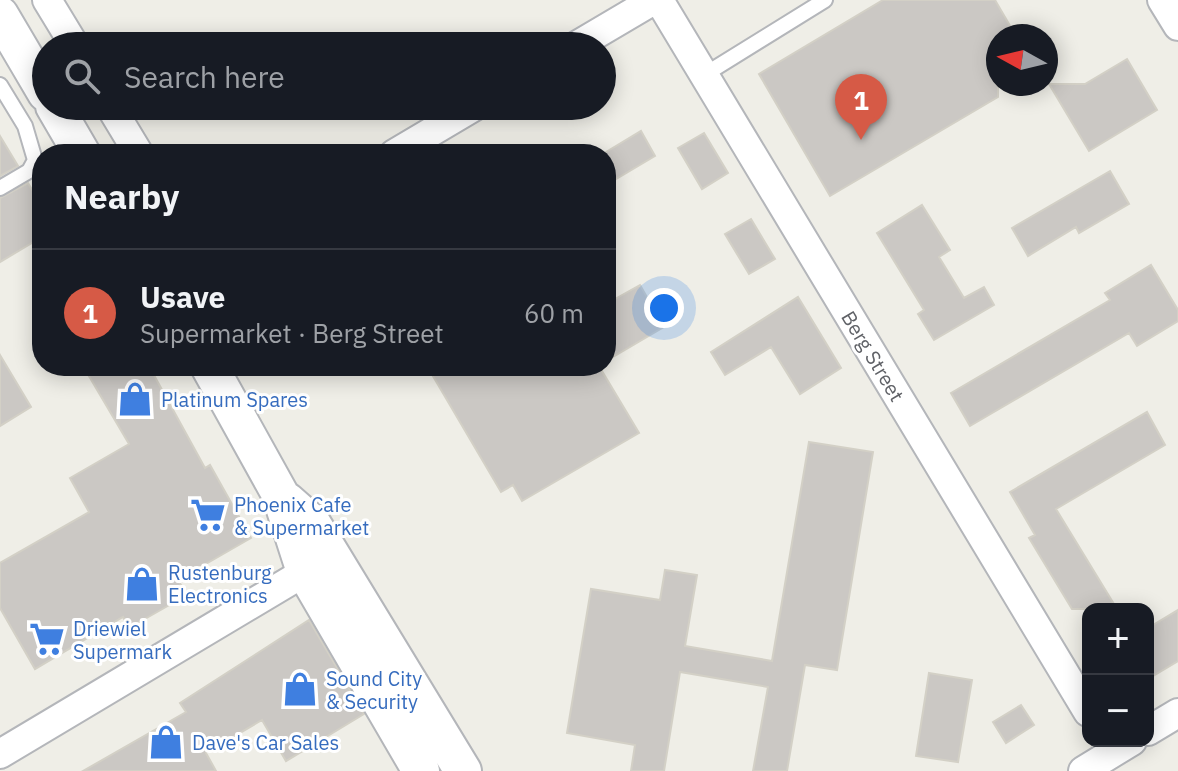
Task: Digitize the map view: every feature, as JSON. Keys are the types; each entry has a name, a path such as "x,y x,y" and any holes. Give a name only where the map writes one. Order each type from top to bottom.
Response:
{"street":[{"path":"47,0 66,32"},
{"path":"600,32 656,0"},
{"name":"Berg Street","path":"656,0 1082,702"},
{"path":"1162,0 1178,26"},
{"path":"0,15 32,69"},
{"path":"62,120 76,144"},
{"path":"118,120 133,144"},
{"path":"411,144 451,120"},
{"path":"215,376 280,494 308,576 421,771"},
{"path":"280,494 312,523 463,771"},
{"path":"0,754 308,576 326,571 347,579"},
{"path":"1154,727 1178,713"},
{"path":"1083,771 1118,751"}],"lane":[{"path":"704,75 825,0"},
{"path":"0,85 25,126 32,150"},
{"path":"0,188 29,171 32,166"},
{"path":"0,768 308,576"}],"building":[{"path":"883,0 995,0 1009,24 986,24 986,96 998,97 830,196 759,74"},
{"path":"1127,59 1157,110 1089,151 1056,96 1058,84 1085,84"},
{"path":"641,131 655,156 616,179 616,146"},
{"path":"704,133 728,173 702,189 678,148"},
{"path":"0,136 18,166 0,176"},
{"path":"1110,171 1129,204 1079,233 1076,227 1028,256 1012,228"},
{"path":"28,183 32,190 32,243 0,262 0,198"},
{"path":"922,205 950,250 939,257 964,298 984,287 994,305 934,340 918,314 924,310 877,233"},
{"path":"751,219 775,259 749,274 725,234"},
{"path":"1151,265 1178,310 1178,321 1137,346 1129,333 970,426 951,393 1110,300 1105,293"},
{"path":"640,285 664,327 616,355 616,298"},
{"path":"798,297 841,368 800,394 771,347 725,375 711,352"},
{"path":"0,355 31,407 0,426"},
{"path":"89,376 154,376 205,468 210,465 251,538 178,580 187,595 129,628 123,617 35,669 0,608 0,563 89,512 70,478 129,444"},
{"path":"433,376 605,376 639,433 522,501 513,485 501,492"},
{"path":"1147,412 1165,445 1056,509 1113,603 1082,603 1082,609 1072,609 1029,538 1035,535 1010,492"},
{"path":"809,442 873,452 837,670 805,665 787,771 753,771 768,687 680,672 664,771 631,771 635,745 567,733 591,589 660,600 665,570 697,575 685,646 772,661"},
{"path":"1178,610 1178,661 1154,675 1154,675 1154,624"},
{"path":"309,620 364,714 286,761 262,720 206,753 216,771 83,771 186,712 180,703"},
{"path":"929,673 972,680 958,762 916,756"},
{"path":"1021,705 1034,725 1006,743 993,722"}],"place":[{"name":"Usave","path":"861,140"},
{"name":"Platinum Spares","path":"135,399"},
{"name":"Phoenix Cafe & Supermarket","path":"208,515"},
{"name":"Rustenburg Electronics","path":"142,584"},
{"name":"Driewiel Supermark","path":"47,639"},
{"name":"Sound City & Security","path":"300,689"},
{"name":"Dave's Car Sales","path":"166,742"}]}
